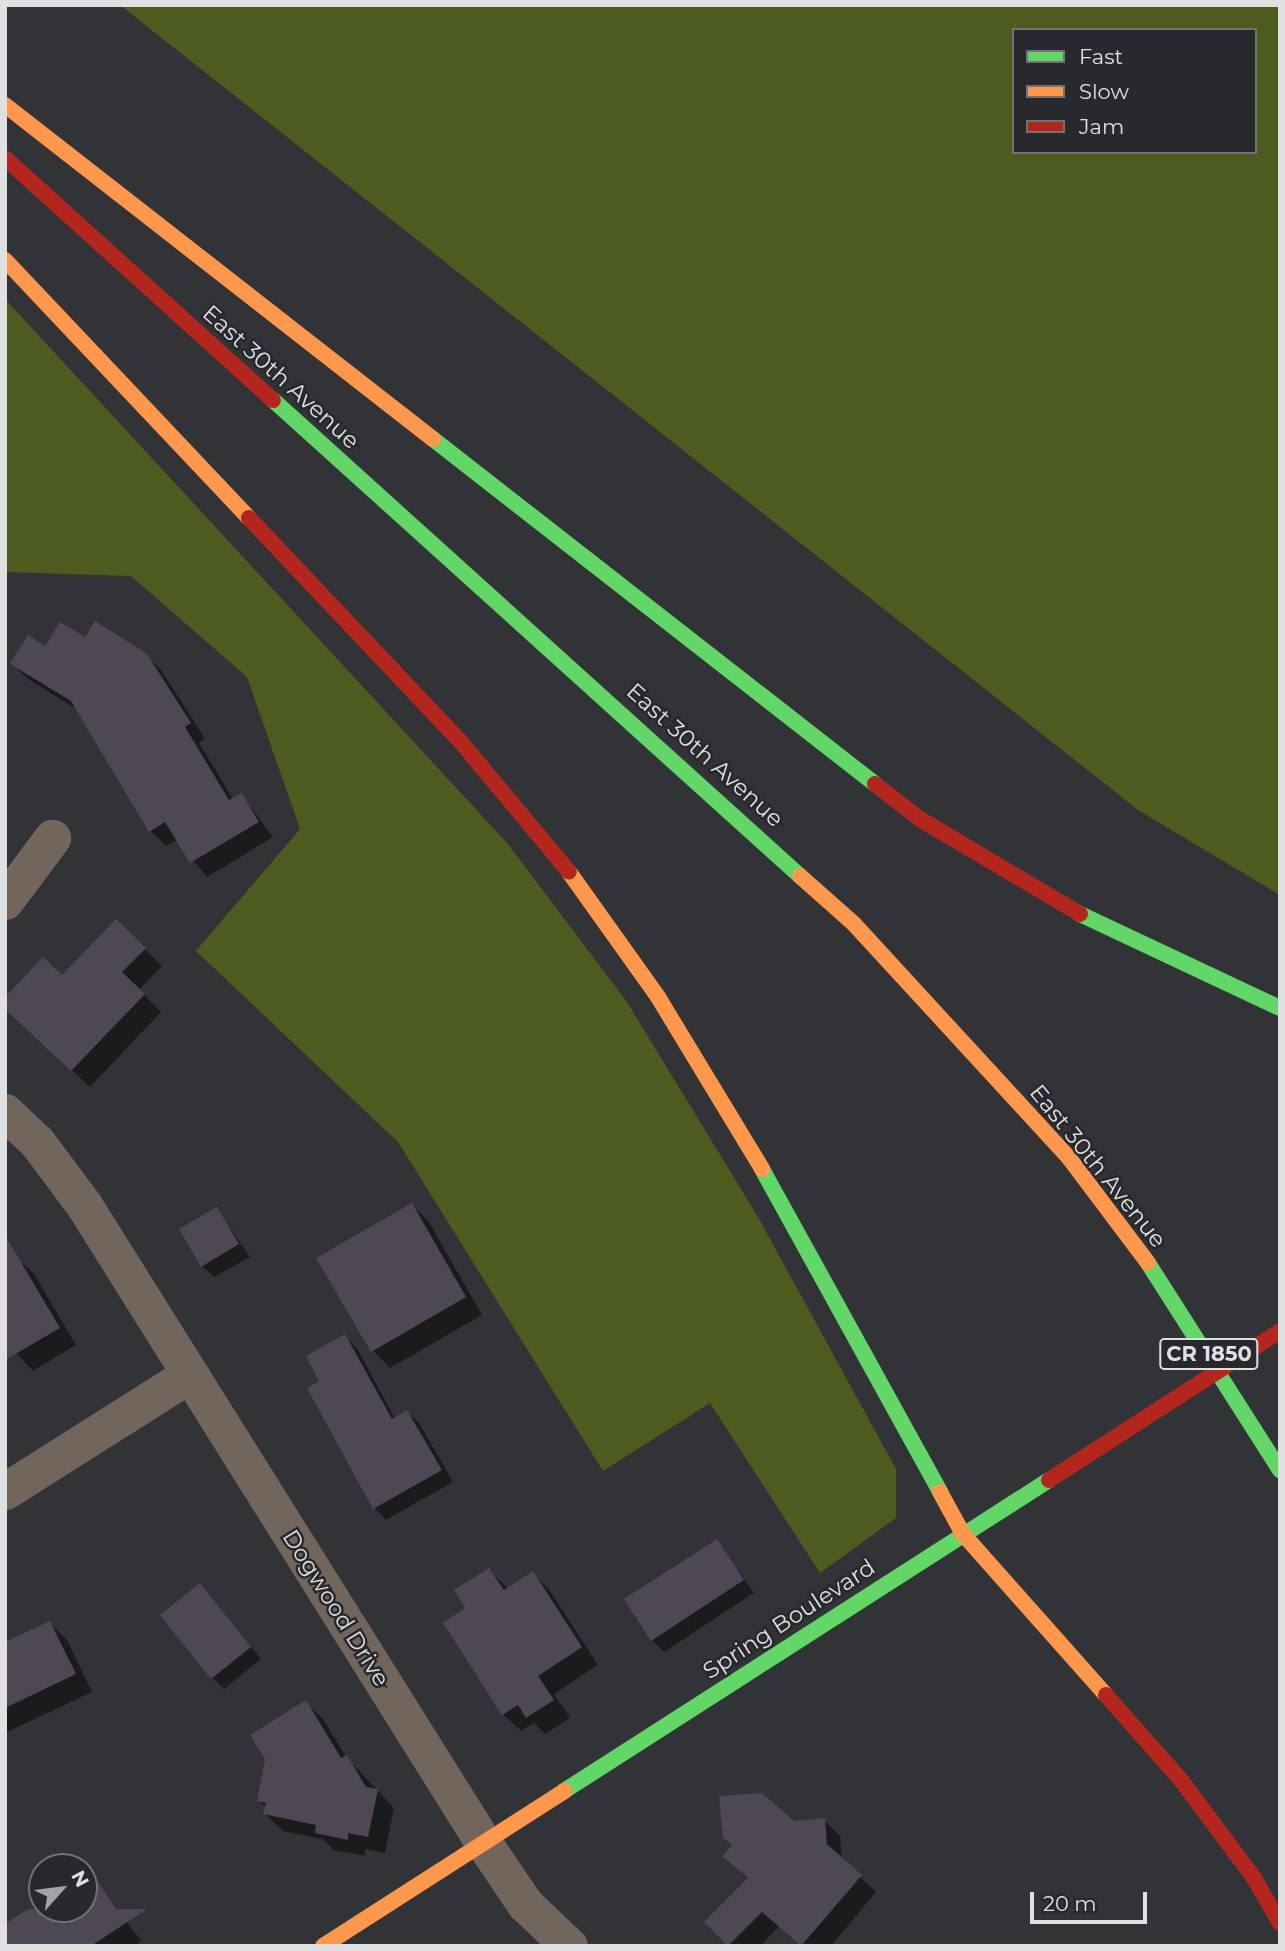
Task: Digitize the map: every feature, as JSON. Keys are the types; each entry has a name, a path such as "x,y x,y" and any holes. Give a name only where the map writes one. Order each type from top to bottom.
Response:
{"main road":[{"path":"5,105 920,820 1069,908 1280,1007"},
{"name":"East 30th Avenue","path":"5,158 854,924 1069,1158 1131,1242 1253,1422 1280,1470"},
{"path":"5,260 460,741 563,864 658,997 742,1134 964,1534 1181,1780 1254,1878 1280,1923"},
{"name":"Spring Boulevard","path":"323,1946 1280,1331"}],"street":[{"path":"5,901 52,838"},
{"name":"Dogwood Drive","path":"5,1112 37,1142 84,1205 187,1376 525,1905 569,1946"},
{"path":"5,1491 187,1376"}],"green space":[{"path":"120,5 1280,5 1280,895 1138,810"},
{"path":"5,299 508,844 627,1002 758,1217 896,1469 896,1518 820,1573 710,1403 603,1471 398,1142 196,951 300,829 247,677 131,576 5,572"}],"building":[{"path":"95,621 147,654 191,723 185,727 229,800 242,793 259,822 190,863 165,822 149,832 71,701 10,664 28,635 45,646 60,622 85,637"},
{"path":"116,919 146,948 122,972 145,994 71,1071 5,1009 5,997 43,957 62,975"},
{"path":"412,1203 466,1297 371,1352 316,1258"},
{"path":"217,1207 239,1244 201,1267 179,1229"},
{"path":"5,1235 60,1328 5,1360"},
{"path":"345,1334 392,1419 407,1410 442,1470 373,1509 307,1388 319,1381 306,1356"},
{"path":"717,1539 744,1580 651,1641 624,1599"},
{"path":"489,1568 504,1590 533,1571 582,1647 538,1676 554,1700 526,1718 518,1705 502,1715 443,1623 465,1608 454,1590"},
{"path":"200,1583 251,1647 211,1679 160,1615"},
{"path":"50,1621 76,1674 5,1708 5,1642"},
{"path":"306,1700 341,1758 347,1755 366,1787 378,1789 368,1837 348,1833 348,1840 315,1833 316,1825 263,1814 266,1803 257,1801 265,1759 250,1735"},
{"path":"762,1793 794,1821 825,1818 827,1844 862,1875 801,1946 762,1912 728,1946 704,1922 748,1878 722,1856 732,1845 723,1838 719,1796"},
{"path":"98,1882 116,1909 147,1909 91,1946 5,1946 5,1924 28,1909 28,1923 98,1923"}],"traffic: fast":[{"path":"273,400 800,876"},
{"path":"433,439 875,784"},
{"path":"1080,914 1280,1008"},
{"path":"762,1169 940,1492"},
{"path":"1148,1263 1280,1470"},
{"path":"564,1791 1049,1480"}],"traffic: slow":[{"path":"5,105 433,439"},
{"path":"5,260 249,518"},
{"path":"569,872 658,997 762,1169"},
{"path":"800,876 854,924 1069,1158 1148,1263"},
{"path":"940,1492 963,1534 1106,1695"},
{"path":"323,1946 564,1791"}],"traffic: jam":[{"path":"5,158 273,400"},
{"path":"249,518 460,741 569,872"},
{"path":"875,784 920,819 1080,914"},
{"path":"1049,1480 1280,1331"},
{"path":"1106,1695 1181,1780 1254,1878 1280,1923"}]}
